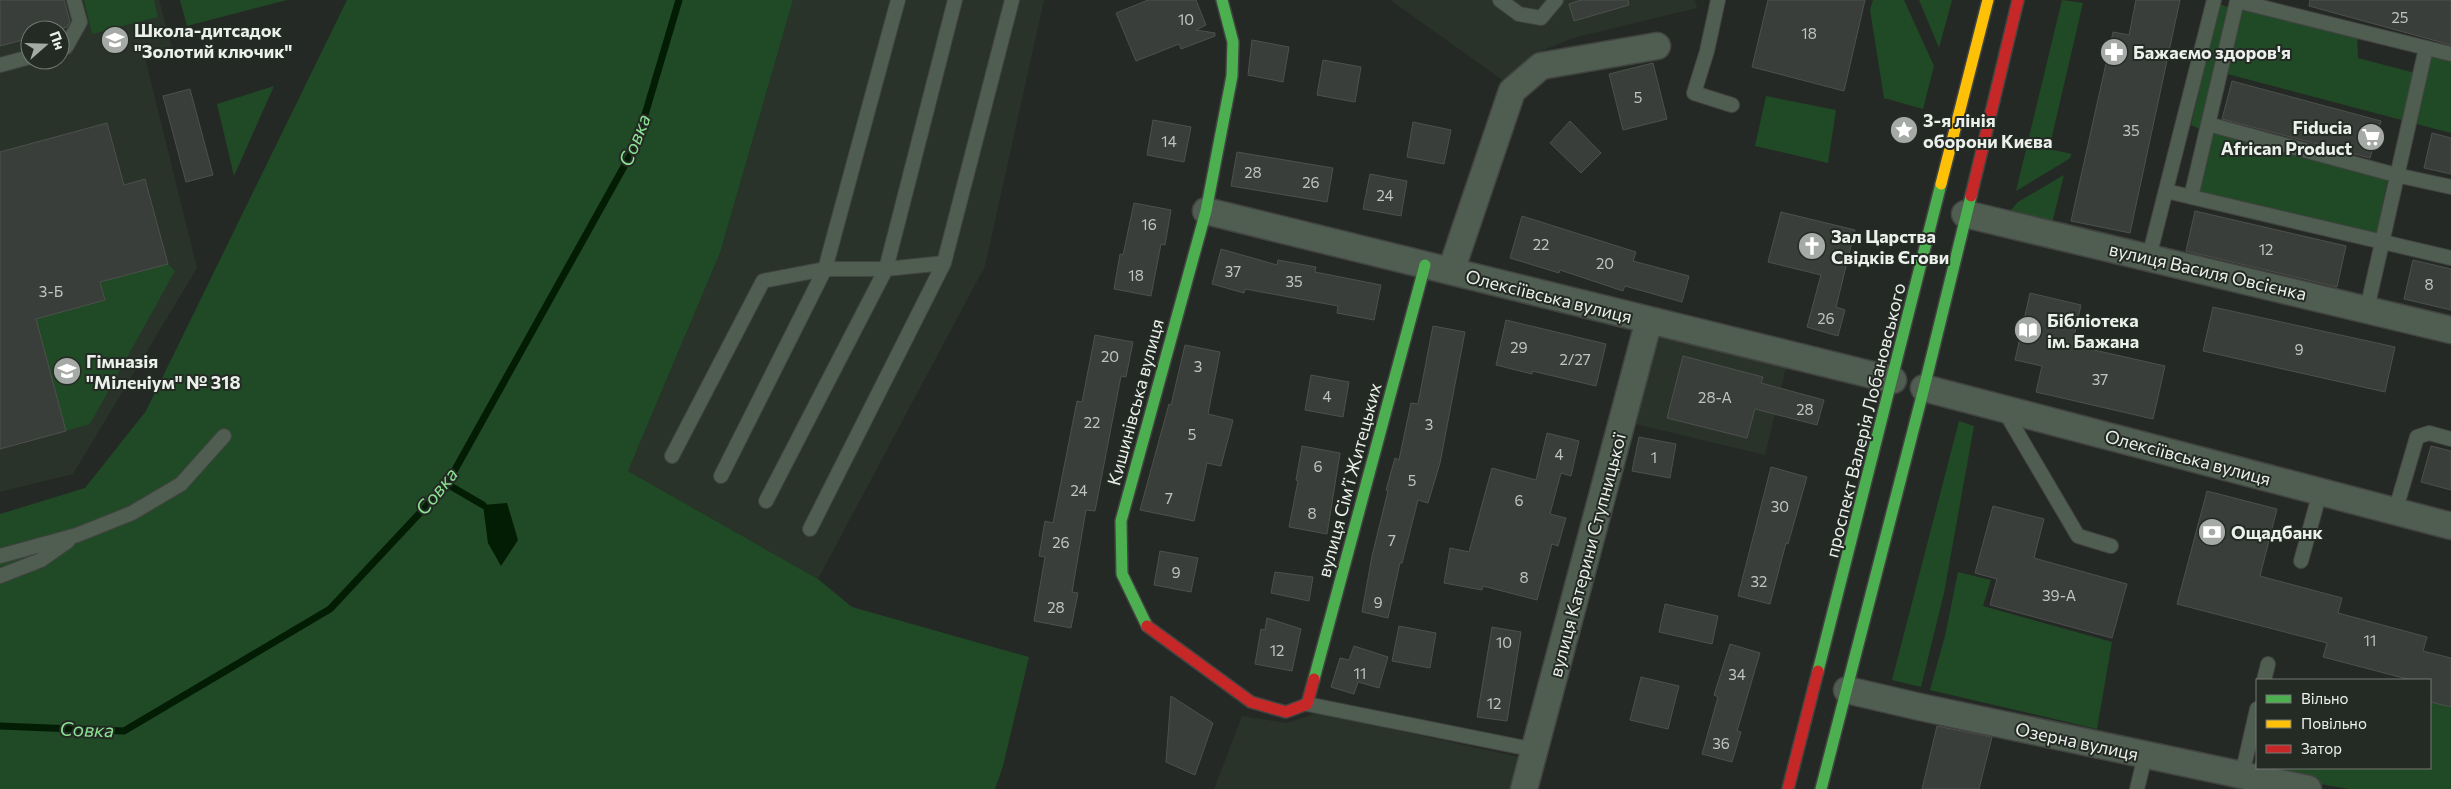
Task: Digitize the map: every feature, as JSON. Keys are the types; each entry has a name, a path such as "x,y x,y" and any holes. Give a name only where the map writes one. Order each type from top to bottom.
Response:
{"main road":[{"name":"Кишинівська вулиця","path":"1222,0 1233,42 1232,76 1206,211 1121,521 1122,574 1145,625 1251,702 1286,712 1307,704"},
{"name":"проспект Валерія Лобановського","path":"1788,789 1988,0"},
{"path":"1821,789 1924,388 2018,0"},
{"name":"вулиця Сімʼї Житецьких","path":"1307,704 1425,265"}],"street":[{"path":"1451,272 1512,91 1541,66 1657,46"},
{"name":"Олексіївська вулиця","path":"1206,211 1893,380"},
{"name":"вулиця Василя Овсієнка","path":"1965,214 2451,330"},
{"name":"вулиця Катерини Ступницької","path":"1524,789 1649,320"},
{"name":"Олексіївська вулиця","path":"1924,388 2451,526"},
{"name":"Озерна вулиця","path":"1847,690 2145,756 2308,789"}],"lane":[{"path":"70,40 80,22 74,0"},
{"path":"721,476 825,269 898,0"},
{"path":"766,501 886,269 955,0"},
{"path":"810,529 944,263 1012,0"},
{"path":"1500,0 1519,14 1541,18 1556,0"},
{"path":"1718,0 1707,51 1694,93 1732,104"},
{"path":"2149,257 2214,0"},
{"path":"2191,197 2237,0 2451,54"},
{"path":"2368,309 2396,175 2426,48"},
{"path":"0,65 20,60"},
{"path":"2208,124 2396,175 2451,186"},
{"path":"2166,191 2451,258"},
{"path":"672,456 763,281 825,269 886,269 944,263"},
{"path":"2002,407 2078,536 2111,546"},
{"path":"2395,512 2417,437 2428,433 2451,439"},
{"path":"0,556 77,535 132,513 181,484 224,436"},
{"path":"2301,561 2320,492"},
{"path":"0,576 41,560 77,535"},
{"path":"2264,679 2268,664"},
{"path":"1307,704 1535,750"},
{"path":"2242,775 2256,713"},
{"path":"2137,789 2145,756"}],"shaded area":[{"name":"Гімназія \"Міленіум\" № 318","path":"0,0 159,0 173,51 145,58 197,268 73,474 0,492"},
{"path":"793,0 1044,0 985,266 818,579 628,471 720,253"},
{"path":"1390,0 1695,0 1697,8 1573,38 1539,52 1504,81"},
{"path":"1654,332 1788,359 1765,455 1631,423"},
{"path":"507,503 518,540 501,566 488,543 483,505"},
{"path":"1317,713 1519,757 1510,789 1214,789 1242,716 1287,723"}],"green space":[{"path":"84,0 154,0 158,17 92,34"},
{"path":"180,0 287,0 187,26"},
{"path":"347,0 793,0 720,253 628,471 818,579 852,607 1029,657 1003,766 995,789 0,789 0,514 85,488 146,411"},
{"path":"1873,0 1904,0 1934,66 1923,109 1884,98 1870,10"},
{"path":"1919,0 1952,0 1939,48"},
{"path":"2062,0 2083,3 2049,149 2072,154 2069,159 2016,191"},
{"path":"2237,1 2357,30 2358,58 2419,74 2426,48 2451,54 2451,133 2220,72"},
{"path":"2220,4 2230,8 2202,130 2191,125"},
{"path":"274,86 234,176 217,104"},
{"path":"1766,96 1836,110 1828,163 1755,146"},
{"path":"2212,133 2388,178 2376,236 2199,193"},
{"path":"2064,175 2052,223 2010,211 2018,202"},
{"path":"168,264 175,271 90,424 66,431 39,331 27,321 105,300 100,282"},
{"path":"1959,421 1974,426 1944,593 1921,687 1892,680"},
{"path":"1958,572 1991,580 1983,606 2112,642 2097,729 1930,690 1945,636"},
{"path":"2431,702 2451,707 2451,789 2349,789 2252,772 2256,759 2256,769 2431,769"}],"building":[{"path":"0,0 64,0 69,20 20,20 20,41 0,46"},
{"path":"1148,0 1196,0 1206,25 1196,30 1215,33 1215,36 1181,49 1179,44 1136,61 1116,13"},
{"path":"1581,0 1628,0 1629,5 1574,21 1569,4"},
{"path":"1768,0 1865,0 1844,91 1752,67"},
{"path":"2136,0 2180,0 2130,233 2071,221 2113,32 2129,35"},
{"path":"2310,0 2451,0 2451,45 2309,6"},
{"path":"1252,40 1289,47 1283,82 1248,75"},
{"path":"1323,60 1361,67 1355,102 1317,95"},
{"path":"1653,63 1667,119 1623,130 1609,74"},
{"path":"2232,81 2381,121 2370,158 2222,119"},
{"path":"190,89 213,175 186,182 163,96"},
{"path":"1153,120 1191,127 1184,162 1147,155"},
{"path":"1570,121 1601,153 1581,173 1550,143"},
{"path":"1413,122 1451,130 1444,164 1407,157"},
{"path":"107,123 124,185 145,179 168,264 100,282 105,300 36,319 66,431 0,449 0,152"},
{"path":"2432,133 2451,138 2451,174 2424,168"},
{"path":"1237,152 1333,168 1327,202 1231,186"},
{"path":"1370,174 1407,181 1401,216 1363,209"},
{"path":"1134,203 1171,210 1165,245 1161,244 1151,296 1114,289 1120,254 1123,255"},
{"path":"2195,211 2346,246 2337,287 2186,251"},
{"name":"Зал Царства Свідків Єгови","path":"1781,212 1855,230 1836,307 1845,310 1838,336 1807,327 1821,275 1768,262"},
{"path":"1522,216 1636,252 1633,261 1689,276 1682,302 1625,286 1623,291 1560,270 1559,273 1510,258"},
{"path":"1221,249 1277,265 1278,260 1316,267 1315,272 1381,285 1374,320 1337,313 1338,306 1245,289 1244,293 1212,284"},
{"path":"2413,260 2451,269 2451,310 2404,299"},
{"path":"2030,293 2081,305 2072,345 2165,366 2153,419 2036,392 2042,366 2015,360"},
{"path":"2213,307 2395,347 2385,392 2203,351"},
{"path":"1506,320 1606,344 1596,386 1532,371 1532,374 1496,365"},
{"path":"1433,326 1465,332 1440,463 1428,503 1418,500 1402,563 1400,563 1388,618 1362,612 1372,556 1388,491 1386,490 1395,458 1399,460 1411,403 1418,404"},
{"path":"1095,335 1133,342 1126,377 1121,376 1095,511 1086,510 1072,592 1078,593 1071,628 1034,621 1045,557 1039,556 1045,521 1053,523 1077,401 1082,402"},
{"path":"1185,345 1220,352 1208,414 1233,420 1221,466 1207,463 1194,521 1140,510 1169,404 1171,405"},
{"path":"1683,356 1763,377 1761,383 1824,400 1817,425 1755,409 1747,438 1667,418"},
{"path":"1311,375 1349,382 1343,417 1305,410"},
{"path":"1547,433 1579,441 1571,476 1561,473 1550,514 1566,518 1558,546 1552,544 1537,600 1483,586 1482,590 1444,583 1450,548 1469,552 1492,468 1536,480"},
{"path":"1639,437 1676,444 1670,478 1632,471"},
{"path":"1302,446 1340,453 1327,534 1289,527 1298,481 1296,480"},
{"path":"2431,446 2451,451 2451,490 2421,482"},
{"path":"1771,467 1807,477 1788,544 1786,543 1770,604 1738,596"},
{"path":"2207,491 2277,509 2260,576 2342,598 2338,613 2427,637 2423,651 2451,658 2451,707 2431,702 2431,679 2407,679 2323,657 2327,643 2177,604"},
{"path":"1993,506 2044,519 2034,558 2127,584 2112,638 1990,605 1997,579 1975,573"},
{"path":"1160,551 1198,558 1191,592 1154,585"},
{"path":"1275,572 1313,577 1309,601 1271,593"},
{"path":"1665,604 1718,616 1712,644 1659,632"},
{"path":"1267,618 1301,629 1292,671 1255,664 1261,629 1265,630"},
{"path":"1399,626 1436,633 1430,668 1392,661"},
{"path":"1492,627 1521,632 1507,721 1477,717"},
{"path":"1730,644 1760,653 1737,731 1741,732 1732,762 1702,754 1718,697 1714,695"},
{"path":"1354,646 1388,657 1379,688 1358,682 1354,694 1331,687 1340,658 1349,660"},
{"path":"1641,677 1679,686 1668,729 1630,720"},
{"path":"1171,696 1213,723 1195,775 1166,762"},
{"path":"1937,726 1992,737 1979,789 1922,789"}],"waterway":[{"name":"Совка","path":"0,726 124,731 330,609 447,484 636,145 679,0"},
{"path":"447,484 483,505"}],"traffic: fast":[{"path":"1147,626 1122,574 1121,521 1206,211 1232,76 1233,42 1222,0"},
{"path":"1818,671 1941,184"},
{"path":"1821,789 1924,388 1971,196"},
{"path":"1314,679 1425,265"}],"traffic: slow":[{"path":"1941,184 1988,0"}],"traffic: jam":[{"path":"1971,196 2018,0"},
{"path":"1147,626 1251,702 1286,712 1307,704 1314,679"},
{"path":"1788,789 1818,671"}],"place":[{"name":"Школа-дитсадок \"Золотий ключик\"","path":"115,40"},
{"name":"Бажаємо здоров'я","path":"2114,52"},
{"name":"3-я лінія оборони Києва","path":"1904,130"},
{"name":"Fiducia African Product","path":"2371,137"},
{"name":"Зал Царства Свідків Єгови","path":"1812,246"},
{"name":"Бібліотека ім. Бажана","path":"2028,330"},
{"name":"Гімназія \"Міленіум\" № 318","path":"67,371"},
{"name":"Ощадбанк","path":"2212,532"}]}
